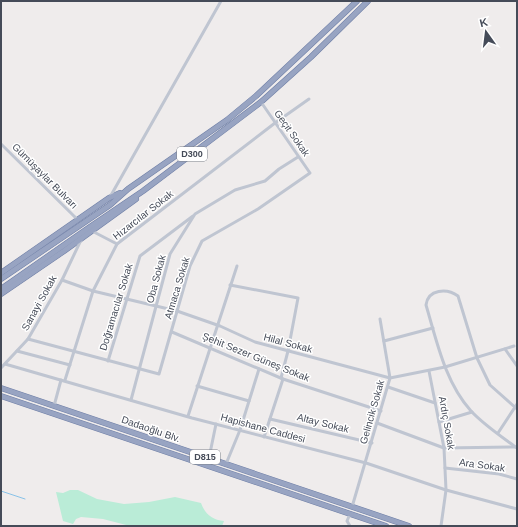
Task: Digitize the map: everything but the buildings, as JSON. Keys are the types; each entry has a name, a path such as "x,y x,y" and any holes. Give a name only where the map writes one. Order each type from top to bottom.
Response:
{"highway":[{"name":"D300","path":"1,279 110,205 128,189 227,120 250,101 357,1"},
{"name":"D300","path":"1,289 80,233 143,192 261,102 311,57 368,1"},
{"path":"1,273 109,198 128,189"},
{"path":"1,294 125,209 143,192"},
{"name":"Dadaoğlu Blv.","path":"1,388 409,526"},
{"name":"Dadaoğlu Blv.","path":"1,396 386,526"}],"street":[{"path":"109,198 221,1"},
{"name":"Hızarcılar Sokak","path":"54,406 70,365 94,291 117,244 275,123 309,99"},
{"name":"Geçit Sokak","path":"261,102 310,173"},
{"name":"Gümüşaylar Bulvarı","path":"1,144 78,220"},
{"name":"Oba Sokak","path":"131,400 170,254 195,214 235,190 265,181 279,169 298,157"},
{"name":"Atmaca Sokak","path":"139,370 159,374 190,266 202,241 258,209 310,173"},
{"name":"Doğramacılar Sokak","path":"108,361 140,256 195,214"},
{"path":"92,231 117,244"},
{"name":"Sanayi Sokak","path":"1,368 28,338 62,280 81,239"},
{"path":"188,416 237,266"},
{"name":"Hilal Sokak","path":"62,280 94,291 177,311 217,325 255,342 390,378 445,367 514,346"},
{"path":"230,285 298,298 282,378 264,437"},
{"path":"516,408 490,385 477,358 458,296 451,291 443,290 437,292 428,299 426,305 445,367 458,394 472,412 517,448"},
{"name":"Gelincik Sokak","path":"352,507 390,378 380,319"},
{"path":"384,340 433,328"},
{"name":"Şehit Sezer Güneş Sokak","path":"172,332 282,378 380,411"},
{"path":"28,338 74,350 139,370"},
{"path":"505,349 517,366"},
{"path":"17,351 70,365"},
{"name":"Hapishane Caddesi","path":"5,364 216,424 366,463 446,490 517,509"},
{"path":"226,464 240,430 259,369"},
{"name":"Ardıç Sokak","path":"429,371 444,448 446,490 442,526"},
{"path":"198,386 249,401"},
{"path":"388,387 435,403"},
{"path":"498,433 516,408 517,404"},
{"path":"439,422 472,412"},
{"name":"Altay Sokak","path":"270,419 372,443"},
{"path":"377,423 444,448 517,448"},
{"path":"209,458 216,424"},
{"name":"Ara Sokak","path":"445,468 499,474 517,479"},
{"path":"350,514 347,521 350,526"}],"green space":[{"path":"70,490 78,490 97,499 124,504 149,502 175,497 201,503 210,516 224,521 222,526 130,526 103,519 81,517 76,519 73,524 63,521 56,492 63,493"}],"waterway":[{"path":"1,491 25,499"}]}
